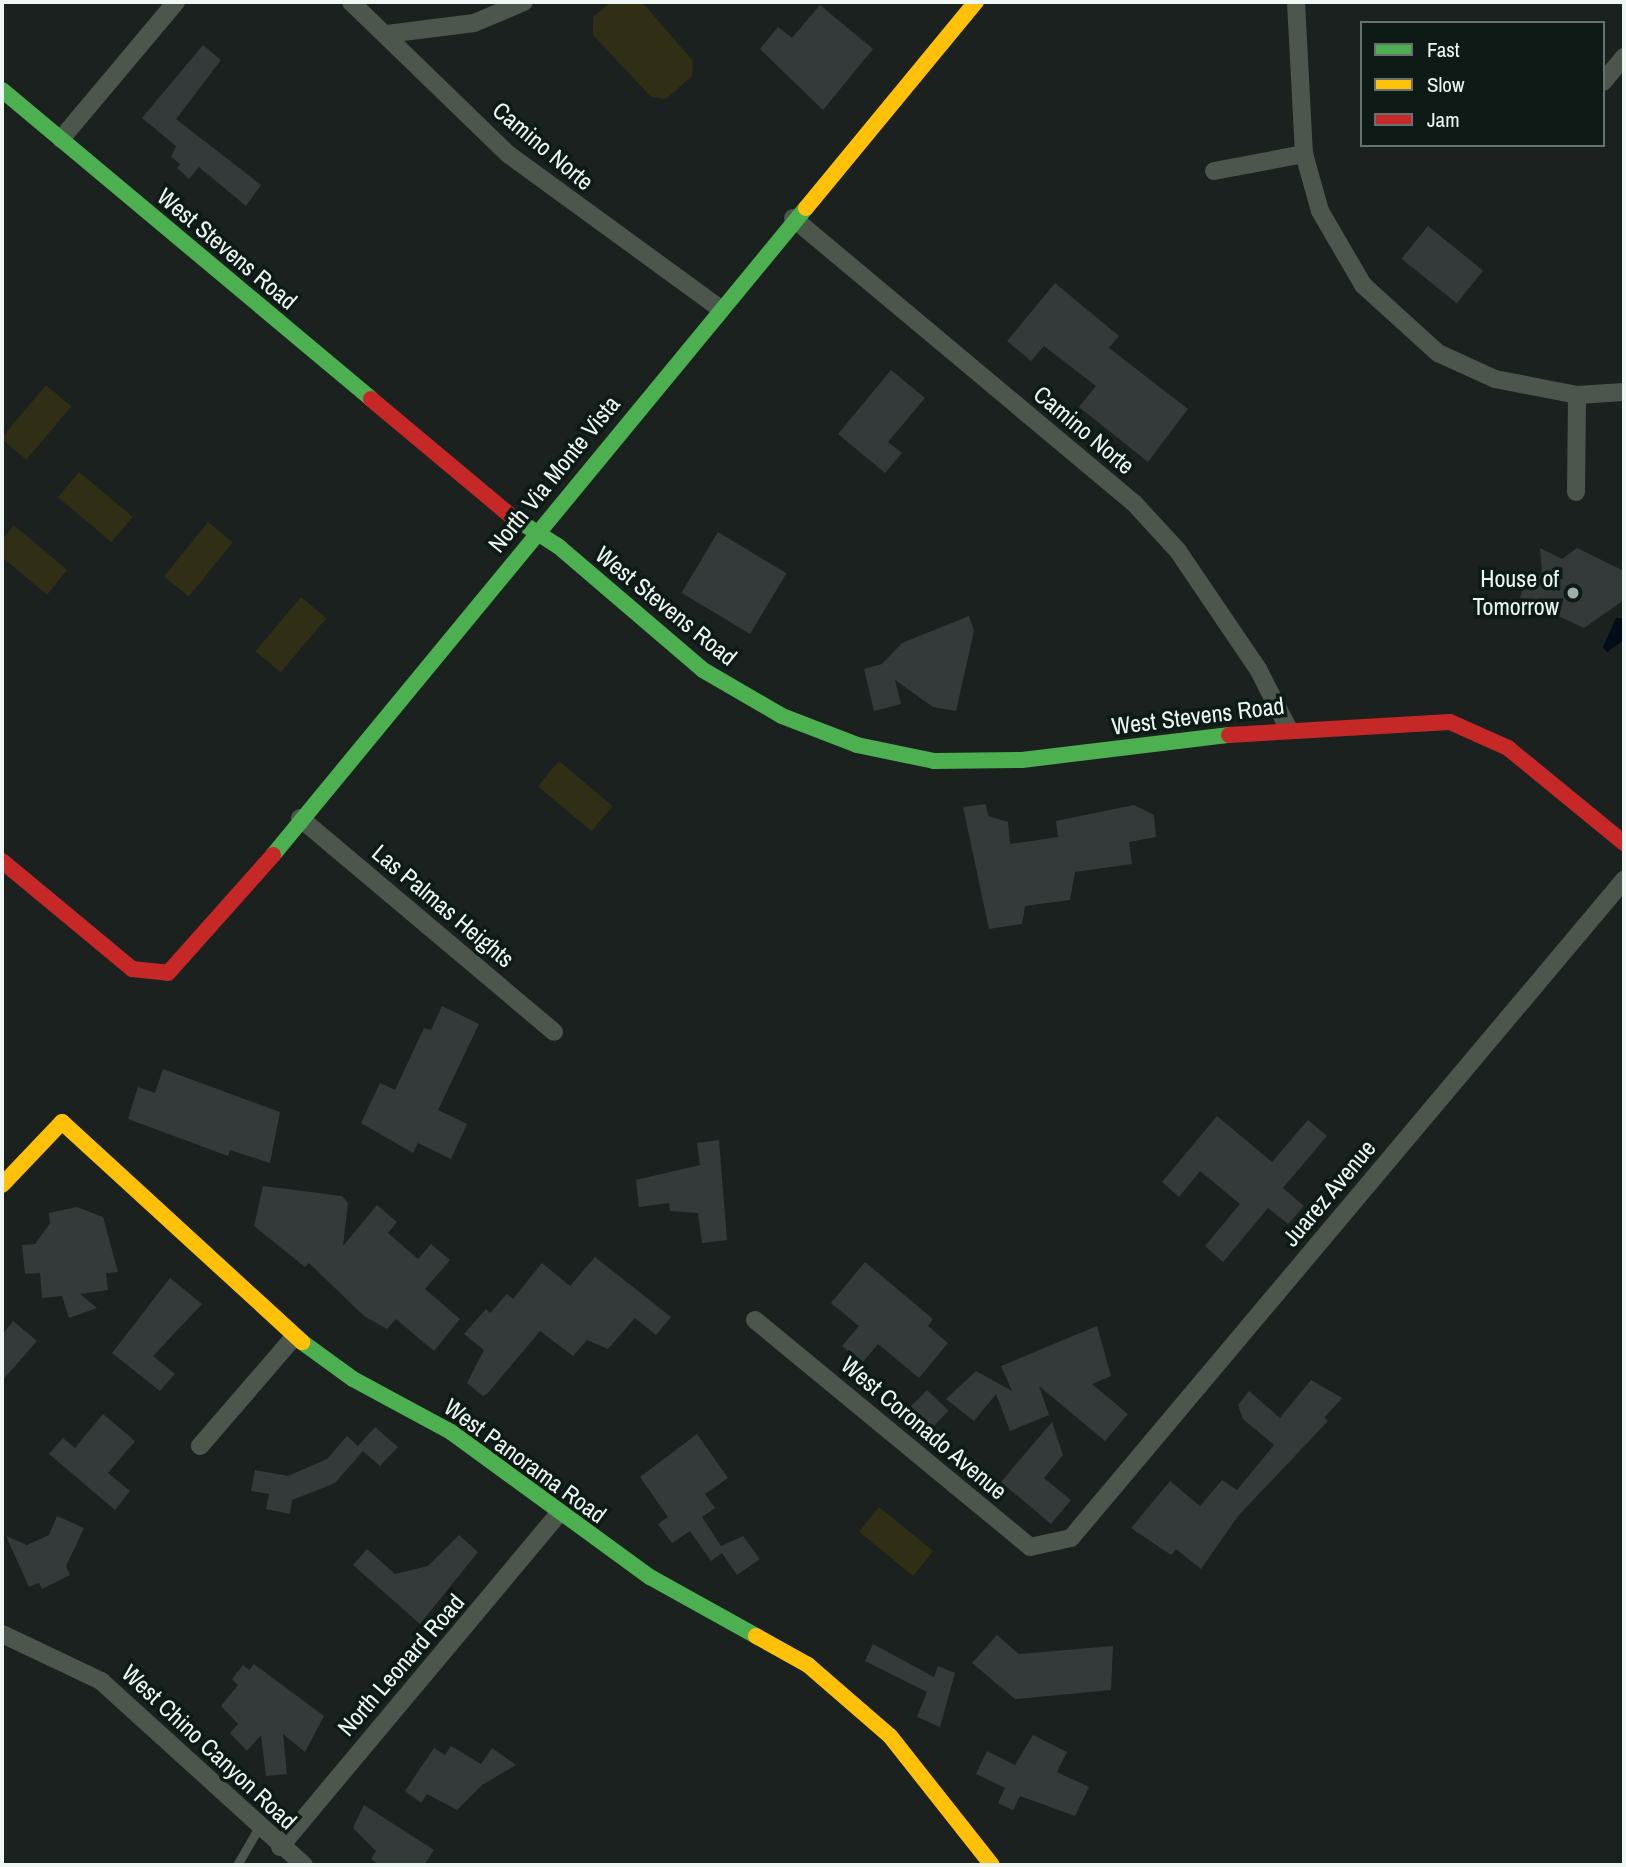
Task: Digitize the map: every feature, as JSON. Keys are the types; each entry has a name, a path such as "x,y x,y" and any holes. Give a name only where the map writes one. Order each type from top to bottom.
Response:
{"street":[{"path":"61,139 176,2"},
{"name":"Camino Norte","path":"351,2 508,154 719,308"},
{"path":"387,34 474,23 524,2"},
{"name":"North Via Monte Vista","path":"2,862 132,969 167,973 194,951 793,218 976,2"},
{"path":"1298,2 1304,154 1320,211 1341,252 1395,321 1438,353 1495,379 1577,395 1624,392"},
{"path":"1605,80 1624,57"},
{"name":"West Stevens Road","path":"2,90 534,535 558,546 704,670 782,716 857,745 934,761 1022,760 1287,728 1450,722 1508,748 1624,843"},
{"path":"1214,171 1304,154"},
{"name":"Camino Norte","path":"793,218 1134,503 1186,562 1258,669 1287,728"},
{"path":"1576,492 1577,395"},
{"name":"Las Palmas Heights","path":"300,818 554,1032"},
{"name":"Juarez Avenue","path":"1071,1538 1624,880"},
{"name":"West Panorama Road","path":"2,1185 62,1122 294,1337 353,1379 451,1432 558,1514 650,1577 808,1665 890,1736 992,1865"},
{"name":"West Coronado Avenue","path":"755,1320 1030,1547 1071,1538"},
{"path":"200,1446 294,1337"},
{"name":"North Leonard Road","path":"280,1847 558,1514"},
{"name":"West Chino Canyon Road","path":"2,1634 101,1681 280,1847 304,1865"}],"lane":[{"path":"237,1865 259,1827"}],"shaded area":[{"path":"611,2 642,2 693,61 692,76 666,99 651,97 593,35 593,17"},
{"path":"46,385 71,406 26,460 2,437"},
{"path":"79,472 133,517 111,542 58,497"},
{"path":"208,522 233,542 189,597 164,576"},
{"path":"14,525 67,570 47,595 2,557 2,540"},
{"path":"301,597 326,618 281,673 255,651"},
{"path":"559,761 613,806 591,831 538,786"},
{"path":"879,1507 933,1551 913,1576 859,1532"}],"water":[{"path":"1616,618 1624,618 1624,640 1607,652 1603,647"}],"building":[{"path":"820,5 873,49 823,110 760,49 778,27 792,38"},
{"path":"203,45 221,60 176,119 261,185 246,206 199,167 189,179 177,168 180,164 171,157 176,146 142,118"},
{"path":"1428,226 1483,271 1457,303 1402,259"},
{"path":"1055,283 1119,336 1109,348 1188,409 1148,462 1079,407 1096,386 1044,346 1031,361 1007,341"},
{"path":"891,370 925,398 888,442 902,453 885,473 838,434"},
{"path":"718,532 787,573 750,634 681,593"},
{"name":"House of Tomorrow","path":"1540,548 1562,559 1577,548 1624,571 1624,600 1584,628 1520,598 1523,588 1542,574"},
{"path":"969,616 974,631 956,711 933,707 895,680 901,704 874,711 864,669 882,664 902,643"},
{"path":"986,804 988,816 1008,822 1010,844 1058,837 1056,821 1134,805 1154,815 1156,837 1129,842 1132,864 1075,872 1070,900 1025,906 1022,924 989,929 963,807"},
{"path":"442,1006 479,1024 438,1110 467,1124 451,1159 418,1143 413,1153 361,1123 380,1083 395,1090 424,1028 431,1030"},
{"path":"163,1069 280,1112 270,1163 230,1150 228,1156 128,1119 138,1087 155,1093"},
{"path":"1217,1116 1272,1162 1308,1120 1327,1136 1283,1188 1304,1206 1288,1224 1268,1208 1223,1262 1205,1246 1240,1204 1200,1171 1179,1197 1162,1182"},
{"path":"719,1140 727,1240 702,1243 698,1213 670,1211 669,1203 639,1207 636,1180 700,1165 697,1143"},
{"path":"263,1186 342,1196 348,1203 343,1246 377,1205 397,1222 388,1233 418,1259 431,1244 450,1260 425,1289 460,1319 434,1351 396,1319 387,1329 364,1316 309,1263 305,1267 254,1226"},
{"path":"77,1207 103,1217 118,1272 106,1273 108,1290 80,1294 97,1308 69,1318 62,1296 42,1298 40,1273 25,1274 22,1245 35,1244 50,1223 49,1213"},
{"path":"595,1257 671,1317 656,1335 635,1318 608,1349 587,1340 573,1356 540,1331 488,1393 483,1396 467,1383 484,1350 464,1334 486,1309 490,1313 507,1294 513,1299 542,1263 570,1286"},
{"path":"865,1262 933,1319 928,1326 948,1343 919,1378 878,1344 862,1363 842,1346 859,1326 831,1303"},
{"path":"170,1278 202,1304 153,1356 175,1374 160,1391 112,1353"},
{"path":"13,1321 37,1341 2,1381 2,1335"},
{"path":"1097,1326 1111,1376 1092,1384 1128,1414 1105,1441 1039,1386 1049,1415 1010,1431 996,1394 974,1421 946,1399 976,1371 1012,1391 1001,1366"},
{"path":"1311,1380 1342,1398 1324,1418 1328,1421 1238,1516 1201,1569 1176,1549 1171,1555 1131,1528 1170,1481 1200,1506 1222,1480 1237,1490 1274,1445 1243,1419 1238,1405 1249,1391 1280,1418"},
{"path":"927,1390 949,1411 922,1438 901,1417"},
{"path":"103,1414 135,1441 108,1473 130,1491 115,1510 49,1454 63,1438 75,1448"},
{"path":"1052,1422 1063,1455 1044,1478 1071,1500 1051,1524 1001,1482"},
{"path":"375,1427 398,1447 380,1466 363,1451 335,1483 292,1500 290,1514 266,1509 269,1494 251,1491 255,1470 288,1476 327,1459 347,1436 358,1446"},
{"path":"697,1434 728,1478 705,1494 715,1508 702,1517 721,1546 743,1536 760,1559 737,1575 722,1553 711,1561 690,1531 672,1543 658,1524 668,1517 640,1477"},
{"path":"57,1516 84,1528 66,1566 70,1575 42,1589 39,1583 29,1587 6,1536 27,1545 49,1535"},
{"path":"459,1535 478,1552 420,1624 353,1565 367,1549 395,1574 428,1566"},
{"path":"997,1635 1019,1654 1113,1646 1111,1690 1015,1699 972,1663"},
{"path":"873,1644 934,1677 938,1666 955,1673 940,1727 917,1717 927,1692 865,1661"},
{"path":"254,1664 324,1716 305,1752 283,1734 287,1774 266,1776 261,1735 247,1751 230,1733 238,1724 221,1706 238,1685 232,1679 243,1665 249,1670"},
{"path":"1033,1735 1067,1752 1057,1772 1089,1787 1075,1816 1020,1796 1013,1810 998,1803 1005,1788 976,1774 987,1751 1015,1765"},
{"path":"451,1746 481,1764 492,1748 516,1765 482,1785 457,1810 427,1794 421,1803 405,1791 434,1748 445,1755"},
{"path":"364,1805 434,1850 424,1865 380,1865 371,1859 376,1851 353,1828"}],"traffic: fast":[{"path":"2,90 371,399"},
{"path":"273,855 806,208"},
{"path":"511,516 558,546 703,670 782,716 857,745 934,761 1022,760 1229,735"},
{"path":"302,1342 353,1379 451,1432 650,1577 756,1636"}],"traffic: slow":[{"path":"806,208 976,2"},
{"path":"2,1185 62,1122 302,1342"},
{"path":"756,1636 808,1665 890,1736 992,1865"}],"traffic: jam":[{"path":"371,399 511,516"},
{"path":"1229,735 1450,722 1508,748 1624,843"},
{"path":"2,861 132,969 168,973 273,855"}],"place":[{"name":"House of Tomorrow","path":"1573,593"}]}
